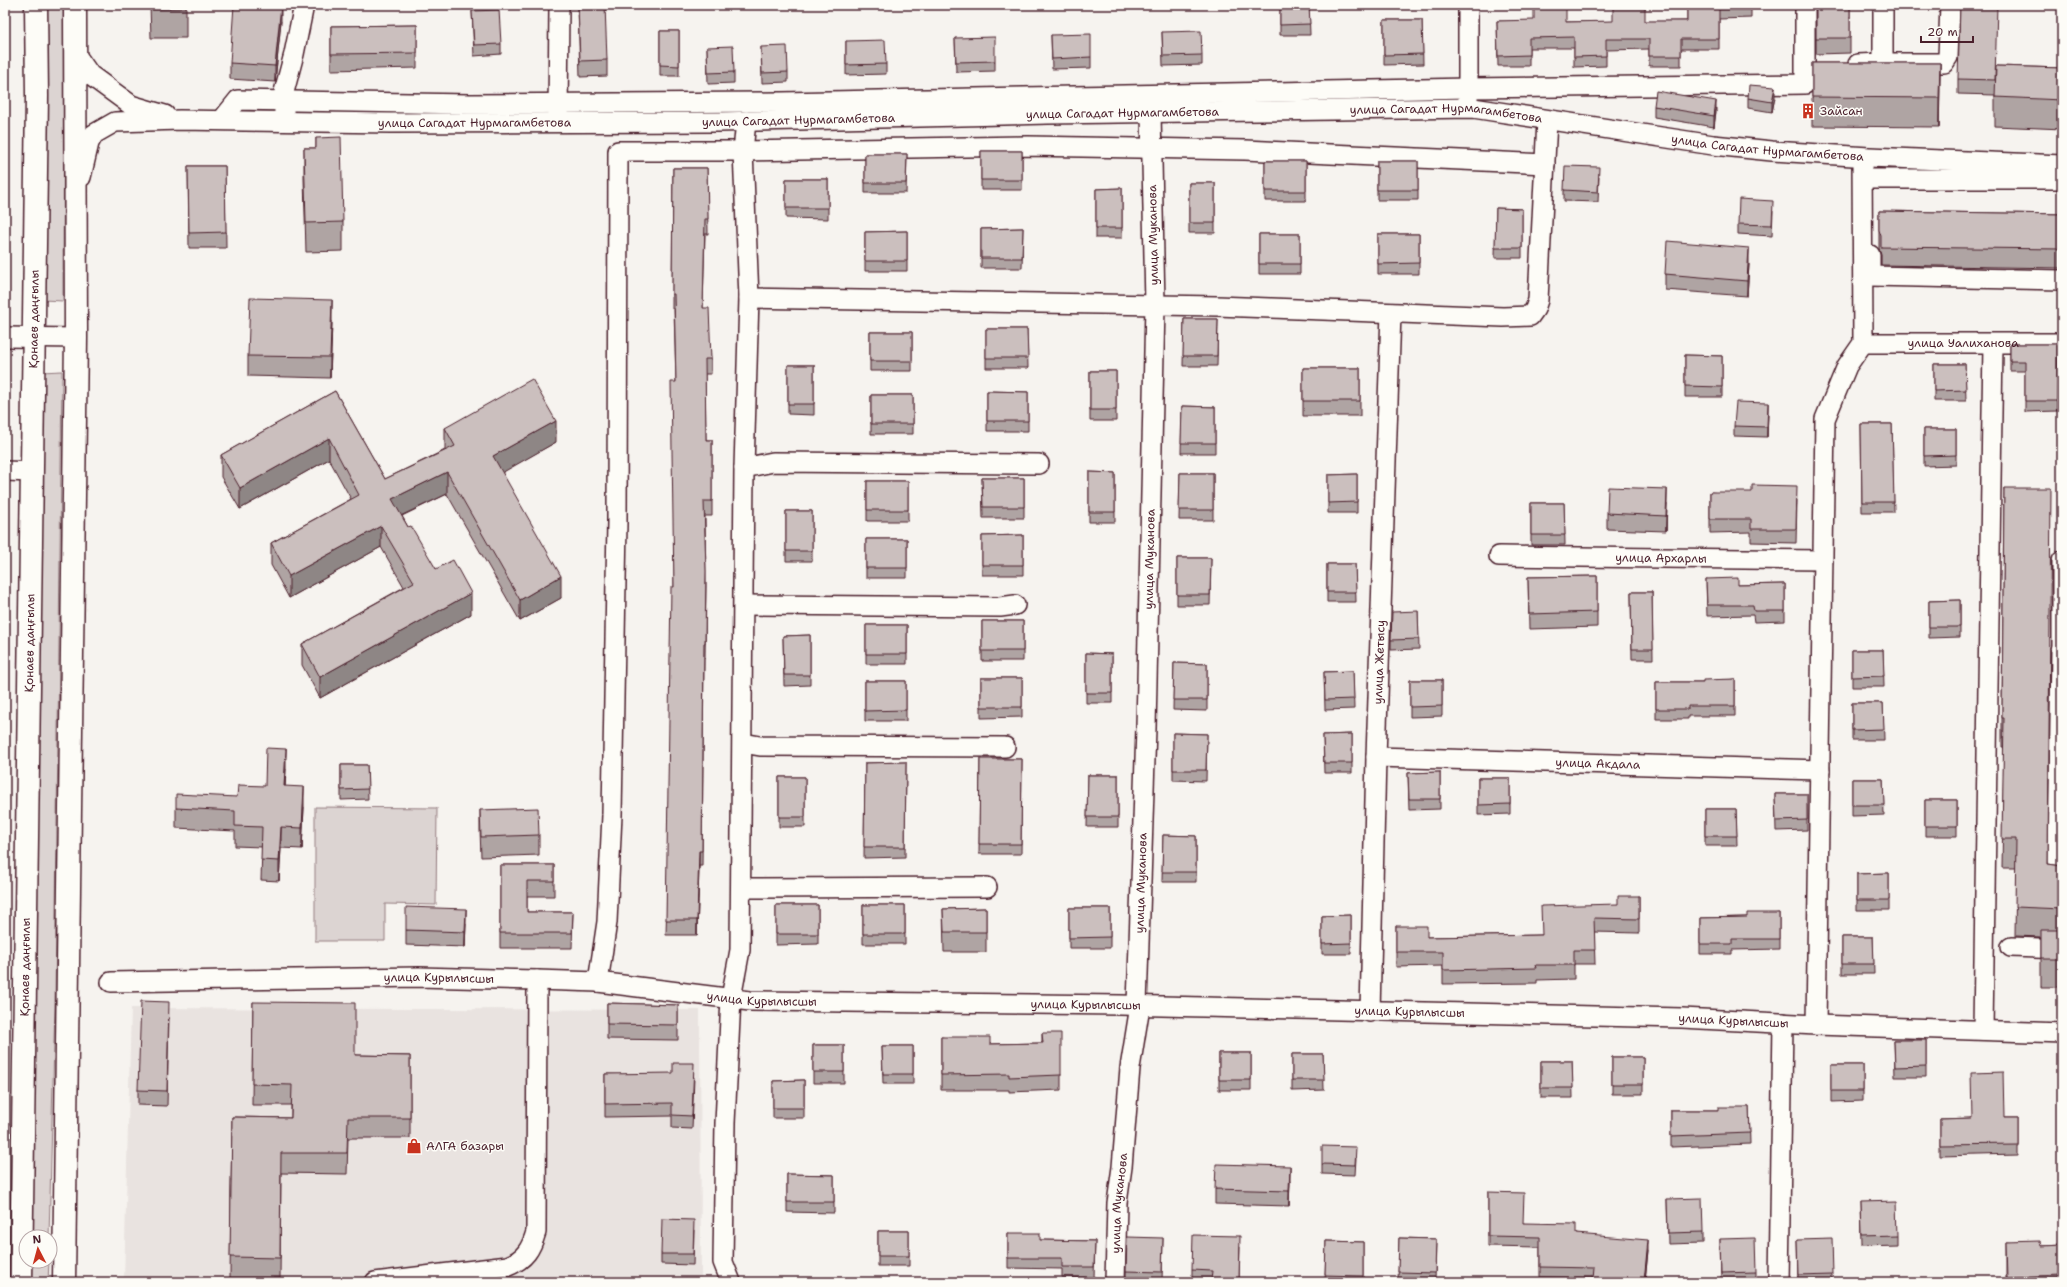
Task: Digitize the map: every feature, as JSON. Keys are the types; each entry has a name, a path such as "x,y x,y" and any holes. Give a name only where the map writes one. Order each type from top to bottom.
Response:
{"main road":[{"name":"Қонаев даңғылы","path":"21,1282 33,472 37,96 36,5"},
{"path":"64,1282 76,338 76,5"}],"street":[{"path":"285,123 284,92 294,54 304,5"},
{"path":"558,122 559,5"},
{"path":"1468,5 1468,109"},
{"path":"222,120 238,100 558,103 782,102 1468,88 1805,84 1812,65 1805,5"},
{"path":"1883,5 1883,63"},
{"path":"1844,64 1944,63 1948,57 1950,5"},
{"name":"улица Сагадат Нурмагамбетова","path":"76,55 90,75 131,105 180,120"},
{"name":"улица Сагадат Нурмагамбетова","path":"76,205 89,143 94,134 115,122 180,120 285,123 746,121 1151,113 1468,109 1713,145 1772,151 1865,157 2062,165"},
{"name":"улица Муканова","path":"1115,1282 1117,1203 1122,1167 1130,1068 1138,1006 1146,728 1155,305 1151,113"},
{"path":"749,298 1155,305 1503,317 1530,316 1535,309 1538,300 1547,120"},
{"path":"731,1282 723,1262 724,1123 731,998 740,950 742,888 744,468 749,298 743,151 746,121"},
{"path":"598,982 607,922 612,792 617,522 618,151 743,151 1028,146 1245,150 1545,164"},
{"path":"1865,157 1870,179 1870,276 2062,280"},
{"path":"1816,1025 1825,419 1847,366 1864,344 1865,157"},
{"path":"1870,179 2062,179"},
{"name":"улица Жетысу","path":"1370,1012 1376,757 1391,312"},
{"path":"5,337 76,338"},
{"name":"улица Уалиханова","path":"1864,344 2062,344"},
{"path":"1983,1030 1993,344"},
{"path":"744,468 773,462 1039,464"},
{"path":"5,471 33,472"},
{"name":"улица Архарлы","path":"1499,556 1823,560"},
{"path":"2062,561 2061,782 2058,872 2062,884"},
{"path":"744,605 1015,606"},
{"path":"743,743 760,746 1005,747"},
{"name":"улица Акдала","path":"1376,757 1820,770"},
{"path":"742,888 987,887"},
{"path":"2011,947 2062,949"},
{"name":"улица Курылысшы","path":"111,982 419,977 537,980 598,982 758,1001 1138,1006 1682,1018 1816,1025 2062,1033"},
{"path":"375,1282 508,1266 519,1262 526,1255 536,1232 537,980"},
{"path":"1779,1282 1783,1023"}],"shaded area":[{"path":"45,5 64,5 63,301 43,300"},
{"path":"62,371 55,1002 49,1229 30,1229 41,372"},
{"path":"315,807 437,808 436,905 385,904 385,941 315,941"},
{"name":"АЛГА базары","path":"131,1008 700,1010 701,1282 124,1282"},
{"path":"29,1269 49,1269 48,1282 29,1282"}],"building":[{"path":"151,5 186,5 186,8 151,9"},
{"path":"234,5 281,5 275,66 230,63"},
{"path":"578,5 605,5 607,60 580,61"},
{"path":"1280,5 1309,5 1310,24 1280,25"},
{"path":"1534,5 1566,5 1566,22 1613,21 1613,5 1645,5 1645,21 1687,21 1687,5 1751,5 1751,8 1719,9 1719,39 1681,39 1681,56 1649,56 1649,39 1606,39 1606,56 1574,57 1574,37 1529,38 1529,55 1498,56 1497,21 1534,20"},
{"path":"1816,5 1850,5 1850,38 1816,38"},
{"path":"1960,5 1997,5 1995,80 1958,79"},
{"path":"499,10 501,44 474,45 472,11"},
{"path":"1384,20 1422,20 1423,54 1384,55"},
{"path":"417,25 417,53 331,54 331,26"},
{"path":"660,31 679,31 679,66 660,65"},
{"path":"1201,31 1202,55 1163,56 1162,32"},
{"path":"1091,34 1091,57 1052,59 1051,35"},
{"path":"995,37 995,61 956,62 955,38"},
{"path":"885,40 886,64 846,65 846,41"},
{"path":"733,46 734,72 708,73 707,47"},
{"path":"787,46 788,72 762,73 761,47"},
{"path":"1812,63 1940,63 1939,98 1812,97"},
{"path":"1996,66 2062,68 2062,100 1995,97"},
{"path":"1749,85 1775,87 1772,102 1748,98"},
{"path":"1656,91 1716,101 1714,116 1654,106"},
{"path":"341,137 343,222 306,223 304,148 316,148 316,138"},
{"path":"981,151 1022,151 1022,180 981,180"},
{"path":"865,154 907,154 906,183 865,183"},
{"path":"1265,161 1306,161 1306,191 1265,191"},
{"path":"1377,161 1418,161 1418,190 1377,190"},
{"path":"188,166 225,166 226,232 189,233"},
{"path":"1565,166 1599,167 1598,192 1564,190"},
{"path":"673,168 707,168 708,219 705,219 703,308 709,308 711,359 705,359 706,440 712,440 712,501 704,501 706,571 702,851 699,851 697,920 666,920 671,587 674,587 671,382 676,382 674,294 672,294"},
{"path":"786,179 828,179 828,208 786,208"},
{"path":"1189,183 1215,183 1215,223 1189,223"},
{"path":"1122,188 1122,228 1096,228 1096,189"},
{"path":"1739,199 1773,201 1772,225 1738,224"},
{"path":"1496,208 1522,209 1522,248 1495,248"},
{"path":"1879,211 2062,214 2062,249 1881,247"},
{"path":"1023,228 1022,258 981,258 981,229"},
{"path":"907,231 907,261 865,261 865,232"},
{"path":"1259,234 1300,234 1300,264 1259,264"},
{"path":"1378,234 1419,234 1419,263 1378,264"},
{"path":"1667,241 1749,248 1747,281 1665,274"},
{"path":"250,298 332,300 330,357 248,356"},
{"path":"1184,319 1218,319 1217,356 1183,356"},
{"path":"986,329 1027,329 1028,358 986,358"},
{"path":"870,332 912,332 912,361 870,361"},
{"path":"2010,344 2058,344 2057,401 2025,401 2025,361 2010,361"},
{"path":"1685,355 1722,356 1722,387 1685,386"},
{"path":"1934,364 1965,364 1966,390 1934,391"},
{"path":"788,365 814,365 814,404 788,404"},
{"path":"1303,368 1360,368 1360,401 1303,401"},
{"path":"1090,371 1116,371 1116,410 1090,410"},
{"path":"532,379 556,421 493,456 561,576 520,600 447,472 392,499 408,527 411,526 436,569 453,560 471,593 320,677 302,644 414,582 381,526 289,576 271,543 359,495 329,438 240,488 221,455 335,391 385,479 455,446 445,428"},
{"path":"987,391 1028,392 1028,421 987,421"},
{"path":"871,395 913,395 913,424 871,424"},
{"path":"1736,402 1768,403 1767,427 1734,426"},
{"path":"1182,406 1215,407 1215,443 1181,443"},
{"path":"1861,424 1892,424 1894,502 1862,502"},
{"path":"1924,429 1956,429 1956,455 1924,456"},
{"path":"1089,472 1115,473 1115,512 1089,512"},
{"path":"1180,473 1213,473 1213,510 1179,510"},
{"path":"1357,474 1357,502 1328,503 1328,475"},
{"path":"982,478 1024,478 1024,507 983,507"},
{"path":"867,481 908,481 908,510 867,510"},
{"path":"1752,485 1797,486 1796,529 1751,529 1751,519 1710,519 1710,492 1752,492"},
{"path":"1608,487 1667,489 1666,516 1607,513"},
{"path":"2004,488 2051,488 2048,864 2062,866 2062,909 2015,907 2016,839 2002,839 2004,718 2002,718"},
{"path":"1531,503 1564,503 1565,535 1531,535"},
{"path":"786,511 812,511 812,551 786,551"},
{"path":"1023,535 1023,565 982,565 982,536"},
{"path":"866,539 907,539 907,568 866,568"},
{"path":"1177,558 1211,558 1210,595 1177,595"},
{"path":"1327,564 1355,564 1356,592 1327,592"},
{"path":"1597,576 1597,612 1529,614 1528,577"},
{"path":"1738,578 1738,585 1785,584 1785,611 1754,611 1753,605 1707,605 1706,579"},
{"path":"1631,592 1652,592 1653,649 1632,649"},
{"path":"1960,600 1960,627 1929,627 1929,601"},
{"path":"1418,611 1419,639 1391,640 1392,612"},
{"path":"982,621 1023,621 1023,651 982,651"},
{"path":"866,625 907,625 907,654 866,654"},
{"path":"810,635 810,675 784,675 783,636"},
{"path":"1852,650 1883,650 1884,676 1852,677"},
{"path":"1086,653 1112,654 1112,693 1086,693"},
{"path":"1174,663 1207,664 1207,700 1173,700"},
{"path":"1353,671 1354,699 1325,700 1324,672"},
{"path":"981,678 1022,678 1022,707 981,707"},
{"path":"1735,679 1735,706 1688,706 1688,709 1656,709 1656,682 1703,682 1703,680"},
{"path":"1410,680 1442,680 1442,706 1410,707"},
{"path":"865,681 906,681 906,710 865,711"},
{"path":"1852,703 1883,703 1884,729 1852,730"},
{"path":"1173,733 1207,734 1206,770 1173,770"},
{"path":"1352,734 1352,763 1324,763 1323,735"},
{"path":"266,748 286,749 284,786 304,787 302,828 281,827 279,861 261,860 262,827 235,826 235,811 176,808 176,794 237,797 238,785 265,786"},
{"path":"980,759 1022,759 1021,844 979,844"},
{"path":"906,762 905,847 864,847 865,763"},
{"path":"341,765 367,765 368,789 341,790"},
{"path":"1440,772 1440,799 1409,799 1408,773"},
{"path":"1088,775 1118,775 1118,817 1087,817"},
{"path":"779,777 805,777 805,817 779,817"},
{"path":"1478,778 1510,778 1510,804 1478,805"},
{"path":"1852,779 1883,779 1884,805 1852,805"},
{"path":"1775,794 1807,794 1807,820 1776,821"},
{"path":"1925,800 1957,800 1957,826 1925,826"},
{"path":"538,808 539,835 481,837 480,810"},
{"path":"1705,809 1736,809 1737,836 1705,836"},
{"path":"1163,835 1196,836 1196,872 1162,872"},
{"path":"500,865 554,865 554,881 527,881 527,912 573,912 572,933 500,933"},
{"path":"1889,873 1889,900 1857,900 1857,874"},
{"path":"1618,896 1639,896 1639,919 1594,918 1595,950 1574,950 1574,965 1536,965 1537,968 1443,970 1443,952 1396,952 1396,926 1427,926 1427,937 1542,935 1541,906 1618,904"},
{"path":"776,905 818,905 818,934 776,934"},
{"path":"863,905 905,905 905,934 863,934"},
{"path":"406,907 466,909 465,932 406,930"},
{"path":"986,908 986,932 944,932 943,909"},
{"path":"1069,908 1110,908 1110,937 1069,938"},
{"path":"1747,913 1779,913 1779,939 1732,939 1732,944 1700,944 1700,918 1747,917"},
{"path":"1351,915 1351,943 1322,944 1322,916"},
{"path":"2041,930 2062,930 2062,958 2041,958"},
{"path":"1842,937 1873,937 1874,964 1842,964"},
{"path":"141,1001 169,1002 167,1091 138,1090"},
{"path":"253,1002 355,1003 355,1055 410,1056 410,1118 348,1118 347,1153 281,1153 280,1258 230,1257 232,1117 291,1118 292,1085 252,1084"},
{"path":"607,1003 678,1005 678,1025 607,1024"},
{"path":"1042,1033 1061,1033 1061,1075 1009,1077 1009,1074 941,1075 941,1037 990,1037 990,1044 1043,1043"},
{"path":"1894,1040 1926,1040 1926,1066 1895,1067"},
{"path":"813,1045 844,1045 844,1072 813,1072"},
{"path":"882,1046 913,1046 913,1074 883,1074"},
{"path":"1219,1053 1251,1053 1251,1080 1219,1080"},
{"path":"1292,1054 1323,1054 1324,1080 1292,1080"},
{"path":"1612,1057 1643,1057 1643,1084 1612,1084"},
{"path":"1541,1061 1572,1061 1573,1088 1541,1088"},
{"path":"673,1063 694,1063 692,1116 672,1115 672,1103 605,1104 605,1074 673,1073"},
{"path":"1831,1065 1863,1065 1863,1091 1831,1091"},
{"path":"2003,1072 2004,1117 2017,1117 2017,1144 1940,1145 1940,1119 1972,1118 1971,1073"},
{"path":"804,1080 804,1108 773,1108 773,1081"},
{"path":"1718,1107 1749,1107 1750,1133 1671,1136 1671,1110 1718,1110"},
{"path":"1322,1146 1356,1147 1355,1165 1322,1164"},
{"path":"1216,1164 1290,1166 1289,1191 1215,1189"},
{"path":"787,1174 834,1175 834,1202 787,1202"},
{"path":"1488,1192 1524,1193 1523,1223 1576,1224 1576,1234 1648,1240 1644,1282 1593,1279 1594,1268 1540,1267 1540,1237 1488,1236"},
{"path":"1702,1198 1703,1232 1668,1233 1667,1199"},
{"path":"1896,1200 1897,1235 1862,1236 1861,1201"},
{"path":"662,1219 694,1220 693,1254 661,1254"},
{"path":"878,1231 909,1231 909,1256 878,1256"},
{"path":"1008,1233 1040,1233 1040,1240 1095,1241 1094,1267 1062,1267 1062,1258 1008,1258"},
{"path":"1193,1235 1240,1236 1239,1281 1211,1280 1212,1271 1192,1270"},
{"path":"1127,1237 1163,1238 1162,1272 1126,1271"},
{"path":"1399,1238 1436,1239 1435,1273 1398,1272"},
{"path":"1755,1238 1756,1272 1721,1273 1720,1239"},
{"path":"1832,1239 1833,1273 1798,1274 1797,1240"},
{"path":"1326,1241 1363,1242 1363,1276 1325,1275"},
{"path":"2040,1241 2041,1245 2062,1244 2062,1278 2061,1275 2007,1277 2006,1242"}],"place":[{"name":"Зайсан","path":"1808,111"},
{"name":"АЛГА базары","path":"414,1146"}]}
